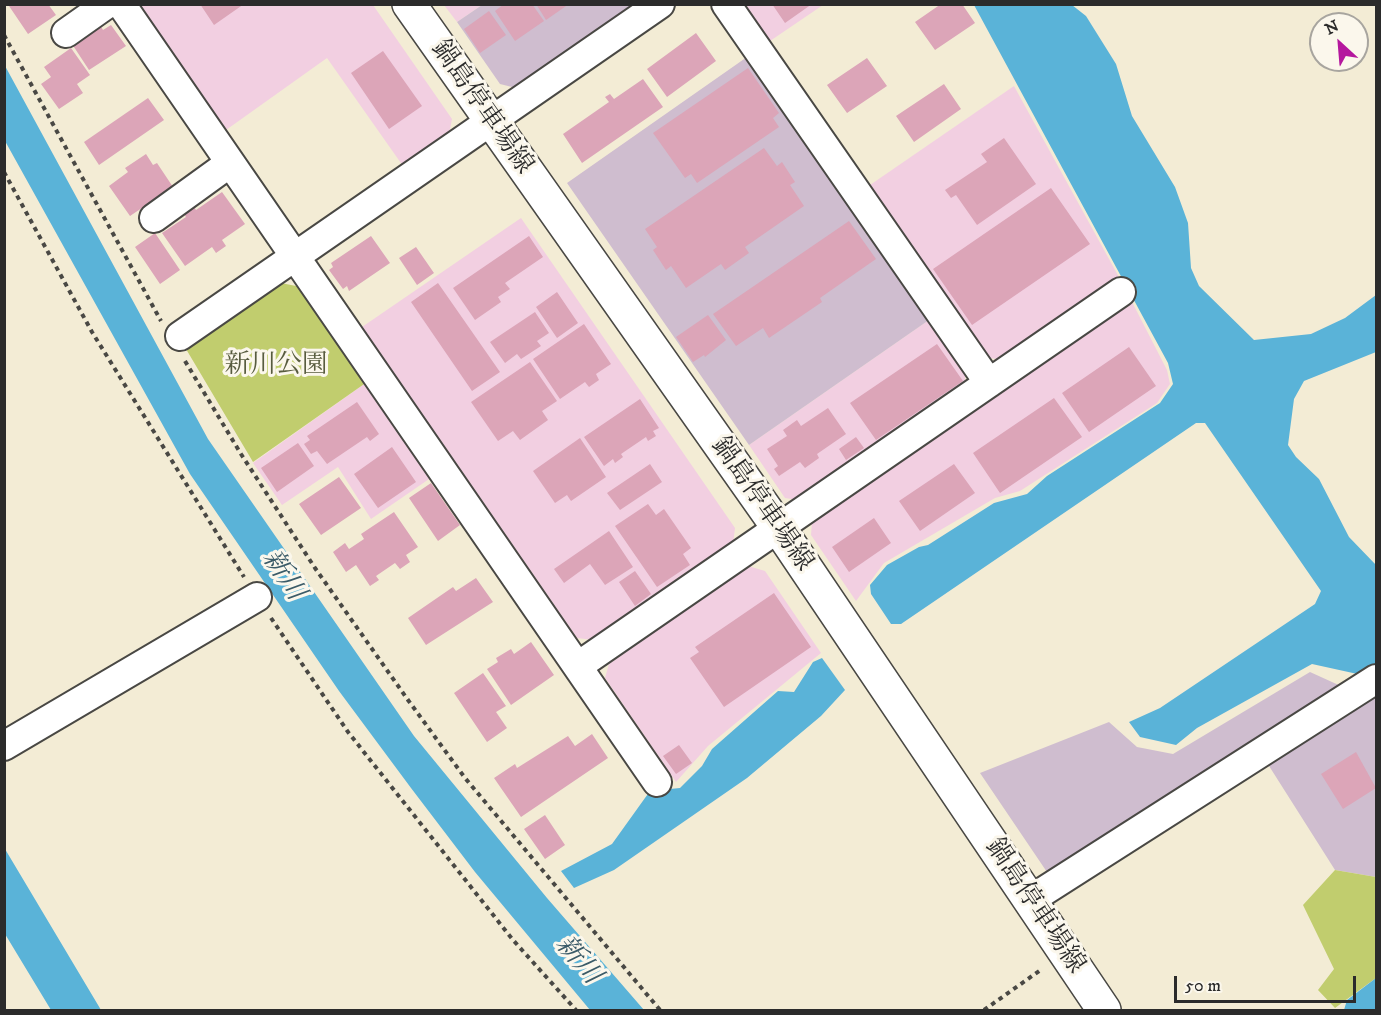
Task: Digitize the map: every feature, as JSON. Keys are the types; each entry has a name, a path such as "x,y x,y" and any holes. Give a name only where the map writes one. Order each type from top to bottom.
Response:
{"main road":[{"name":"鍋島停車場線","path":"409,4 778,527 1104,1011"}],"street":[{"path":"66,33 107,4"},
{"path":"121,4 657,782"},
{"path":"174,337 491,123 660,4"},
{"path":"726,4 989,383"},
{"path":"154,218 230,163"},
{"path":"578,666 1121,292"},
{"path":"4,746 256,597"},
{"path":"1030,900 1377,679"}],"path":[{"path":"4,35 241,454 315,568 473,788 660,1011"},
{"path":"984,1011 1065,952"}],"shaded area":[{"path":"139,5 373,5 452,119 449,134 403,166 327,58 226,130"},
{"path":"444,5 482,5 457,22"},
{"path":"482,5 637,5 516,88 500,84 457,22"},
{"path":"745,5 823,5 770,41"},
{"path":"747,57 929,320 749,445 567,183"},
{"path":"1014,86 1120,279 1003,360 990,358 870,185"},
{"path":"521,218 735,528 733,544 594,640 577,638 362,327"},
{"path":"1131,300 1167,370 1170,384 1157,403 1020,491 995,498 884,563 856,601 811,535 812,522"},
{"path":"929,320 965,372 965,386 798,500 785,498 749,445"},
{"path":"367,382 432,477 371,519 338,467 282,505 253,463"},
{"path":"748,566 765,571 821,653 708,746 676,782 605,678 609,664"},
{"path":"1310,672 1365,697 1376,689 1376,877 1335,870 1257,747 1051,878 980,773 1109,722 1137,747 1173,754"}],"green space":[{"name":"新川公園","path":"281,283 301,287 367,382 253,462 186,349"},
{"path":"1335,870 1376,877 1376,978 1335,1008 1318,990 1334,969 1303,905"}],"water":[{"path":"974,5 1072,5 1086,16 1116,64 1132,116 1175,187 1188,223 1191,268 1199,286 1254,340 1311,334 1345,318 1376,295 1376,352 1304,381 1294,399 1288,445 1296,457 1319,479 1349,537 1376,565 1376,665 1362,675 1312,664 1197,728 1176,745 1140,737 1129,722 1160,708 1315,604 1321,591 1205,423 1196,423 901,624 891,624 871,594 870,585 887,565 919,547 928,545 994,503 1027,494 1047,476 1160,403 1173,384 1168,363"},
{"name":"新川","path":"4,64 208,439 414,736 547,898 644,1010 590,1010 475,872 411,788 339,691 190,474 5,141"},
{"path":"822,658 845,690 821,716 747,778 614,870 574,888 561,871 612,844 650,791 680,788 702,766 712,749 778,691 794,692 813,662"},
{"path":"5,849 101,1010 51,1010 5,934"},
{"path":"1376,978 1376,1010 1344,1010 1347,1000"}],"building":[{"path":"12,4 48,4 56,15 28,34 9,6"},
{"path":"200,4 244,4 214,25"},
{"path":"504,4 532,4 544,21 515,41 495,11"},
{"path":"536,4 569,4 546,20"},
{"path":"772,4 812,4 785,23"},
{"path":"941,4 962,4 975,23 935,50 915,22"},
{"path":"489,11 506,35 480,53 464,29"},
{"path":"100,25 103,30 111,25 126,46 89,70 72,44"},
{"path":"696,33 716,61 667,97 647,69"},
{"path":"71,48 90,75 77,84 83,93 59,109 41,84 51,77 44,67"},
{"path":"383,51 422,106 389,129 351,73"},
{"path":"867,58 887,86 847,113 827,85"},
{"path":"748,68 779,113 773,118 779,127 697,183 691,174 685,178 653,133"},
{"path":"643,79 663,107 582,163 563,134 609,102 605,97 610,94 614,99"},
{"path":"944,84 961,109 914,142 896,116"},
{"path":"148,98 164,120 99,165 84,142"},
{"path":"1004,138 1036,184 977,225 956,195 951,198 945,190 987,162 981,154"},
{"path":"764,148 777,166 782,162 795,182 790,185 804,206 745,247 749,253 725,270 721,264 686,288 671,266 666,270 653,250 657,247 645,229"},
{"path":"146,154 153,165 157,163 173,187 130,216 109,186 128,172 125,168"},
{"path":"1051,188 1090,244 972,325 933,269"},
{"path":"222,192 245,224 222,240 226,246 216,253 212,247 185,266 162,233 186,217 182,211 192,204 196,210"},
{"path":"849,221 876,259 820,298 822,302 769,338 763,328 736,346 713,314"},
{"path":"155,233 180,270 160,284 135,247"},
{"path":"371,236 390,263 349,291 347,286 343,289 329,270 333,267 331,263"},
{"path":"529,236 543,257 505,283 510,289 498,297 501,302 475,320 453,288"},
{"path":"416,247 434,273 417,285 399,258"},
{"path":"438,283 500,372 472,391 411,302"},
{"path":"557,292 578,323 557,338 536,307"},
{"path":"535,312 549,333 537,341 541,346 521,359 517,354 505,363 490,342"},
{"path":"708,315 726,340 705,357 704,355 693,362 676,337"},
{"path":"584,324 611,364 596,374 599,380 589,387 585,382 560,399 533,359"},
{"path":"937,344 963,381 876,440 850,403"},
{"path":"1129,347 1156,386 1089,432 1062,393"},
{"path":"530,362 557,401 542,411 548,420 520,440 513,431 498,441 471,402"},
{"path":"1054,398 1082,437 1000,493 973,453"},
{"path":"640,399 659,428 653,431 656,436 648,441 646,437 621,454 623,457 615,463 613,459 604,466 584,437"},
{"path":"357,402 379,434 370,441 367,437 327,464 317,451 311,454 304,444 310,440 307,436"},
{"path":"828,408 846,434 817,454 819,458 805,468 800,462 779,476 774,469 778,466 767,449 787,436 783,430 797,420 801,426"},
{"path":"856,437 864,448 846,460 839,449"},
{"path":"580,438 606,477 571,501 567,495 555,503 533,471"},
{"path":"298,443 314,466 277,492 261,468"},
{"path":"392,447 416,482 378,508 354,474"},
{"path":"650,464 662,482 620,510 607,493"},
{"path":"954,464 975,493 920,531 899,501"},
{"path":"339,477 361,508 321,535 299,504"},
{"path":"431,483 460,525 438,541 409,498"},
{"path":"648,504 656,515 664,509 691,548 683,554 690,565 657,587 615,526"},
{"path":"394,512 418,547 406,555 410,562 400,569 395,563 376,576 379,580 370,586 356,565 346,572 333,552 345,543 349,549 364,539 361,534"},
{"path":"874,518 891,543 849,572 832,547"},
{"path":"609,531 633,567 605,585 590,564 564,583 554,569"},
{"path":"635,571 651,594 635,606 619,582"},
{"path":"476,578 493,602 426,645 408,618 453,587 456,591"},
{"path":"774,593 811,647 724,707 690,658 699,652 695,647"},
{"path":"531,642 554,675 511,705 487,669 498,662 496,658 511,649 514,654"},
{"path":"483,673 506,706 496,712 507,728 487,742 454,693"},
{"path":"592,734 608,758 521,817 494,778 515,764 517,768 568,736 575,746"},
{"path":"679,745 692,763 676,774 663,756"},
{"path":"1356,752 1376,788 1343,809 1321,774"},
{"path":"545,815 565,845 545,859 524,829"}]}
